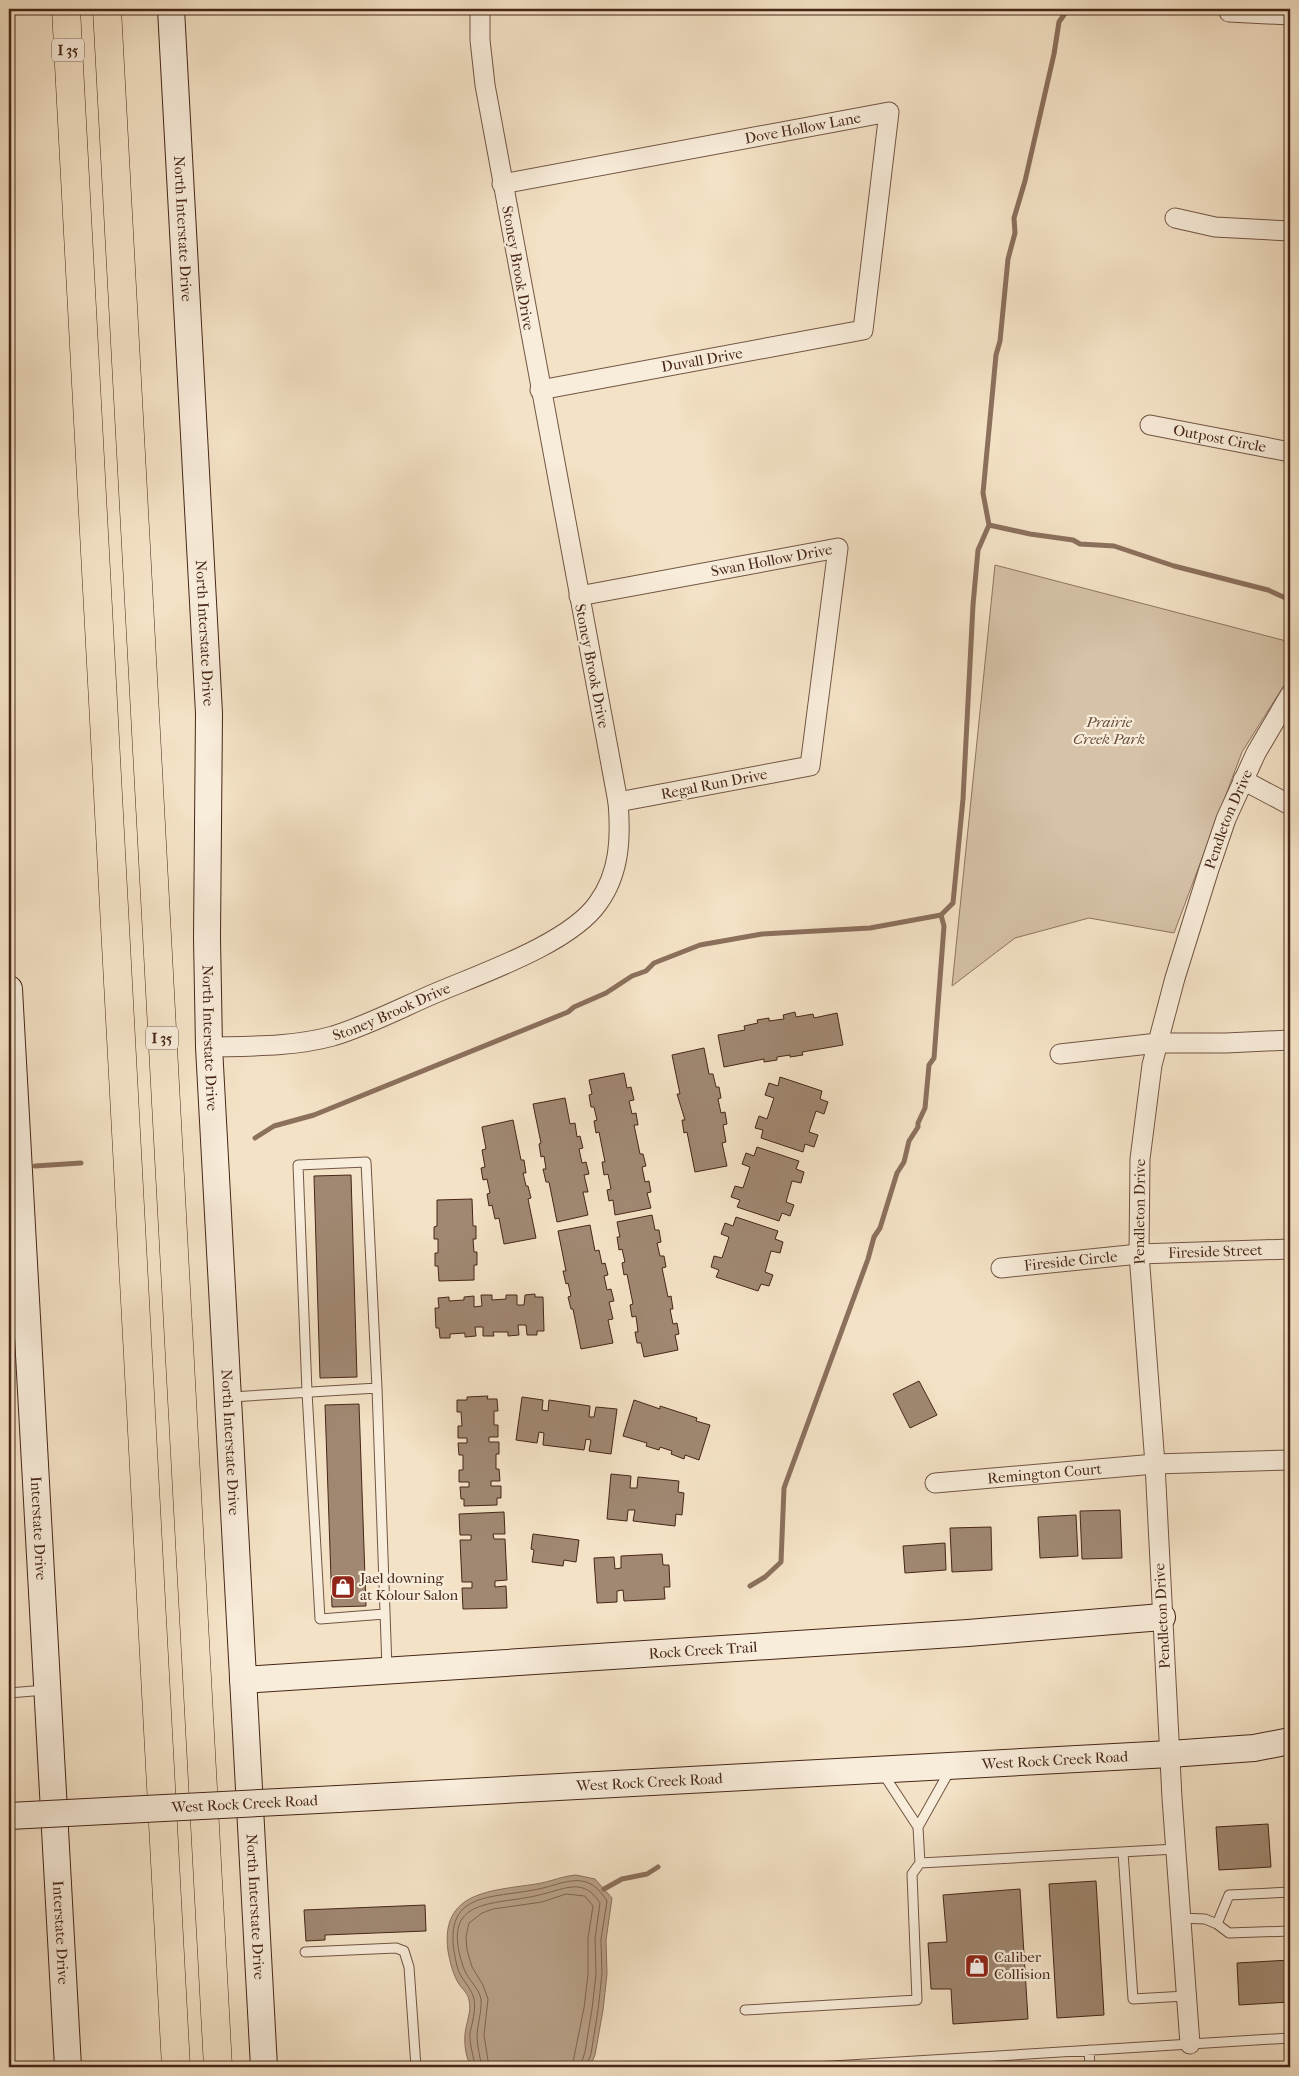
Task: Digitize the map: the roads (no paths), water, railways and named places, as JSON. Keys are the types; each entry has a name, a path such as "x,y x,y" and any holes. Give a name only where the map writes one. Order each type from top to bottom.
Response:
{"highway":[{"name":"I 35","path":"66,9 176,2067"},
{"name":"I 35","path":"107,9 218,2067"}],"street":[{"name":"North Interstate Drive","path":"172,9 209,713 207,938 209,1047 264,2067"},
{"name":"Stoney Brook Drive","path":"209,1047 292,1044 334,1036 502,964 553,940 590,914 610,882 620,843 618,802 502,184 485,85 480,40 480,9"},
{"path":"1229,12 1290,15"},
{"name":"Dove Hollow Lane","path":"502,184 889,112 863,330"},
{"path":"1174,218 1215,226 1290,231"},
{"name":"Duvall Drive","path":"540,390 863,330"},
{"name":"Outpost Circle","path":"1150,425 1290,452"},
{"name":"Swan Hollow Drive","path":"579,596 838,548 810,766"},
{"name":"Pendleton Drive","path":"1190,2044 1180,1918 1155,1464 1140,1254 1140,1159 1151,1075 1158,1043 1175,978 1209,869 1226,819 1243,780 1256,753 1290,695"},
{"name":"Regal Run Drive","path":"618,802 810,766"},
{"path":"1243,780 1290,805"},
{"name":"Interstate Drive","path":"9,989 21,1264 48,1690 68,2067"},
{"path":"1060,1054 1158,1043 1226,1043 1290,1040"},
{"name":"Fireside Street","path":"1140,1254 1290,1248"},
{"name":"Fireside Circle","path":"1001,1268 1140,1254"},
{"name":"Remington Court","path":"935,1483 1155,1464 1290,1460"},
{"name":"Rock Creek Trail","path":"243,1680 968,1633 1162,1617"},
{"name":"West Rock Creek Road","path":"9,1816 1170,1754 1254,1748 1290,1742"}],"lane":[{"path":"385,1614 320,1619 307,1392 298,1165 366,1162 388,1671"},
{"path":"228,1397 377,1388"},
{"path":"9,1693 48,1690"},
{"path":"918,1826 952,1765"},
{"path":"745,2010 917,2000 912,1874 920,1863 918,1826 880,1769"},
{"path":"920,1863 1176,1849"},
{"path":"1124,1852 1133,1999 1186,1996"},
{"path":"1217,1924 1230,1894 1290,1892"},
{"path":"1180,1918 1204,1919 1217,1924 1229,1933 1290,1930"},
{"path":"305,1952 396,1948 404,1951 409,1967 416,2067"},
{"path":"816,2067 899,2065 1089,2050 1290,2038"},
{"path":"1089,2050 1090,2067"}],"water":[{"path":"576,1875 595,1879 612,1898 606,1940 607,1974 603,2010 595,2055 590,2067 471,2067 465,2042 470,2008 469,2000 455,1977 448,1951 448,1931 452,1916 460,1905 486,1892"}],"waterway":[{"path":"255,1138 274,1126 314,1115 568,1012 574,1007 606,993 632,976 646,971 654,963 700,945 762,934 870,928 941,915 953,903 963,799 973,605 978,550 989,525 983,493 996,355 1000,341 1008,259 1015,233 1014,218 1025,181 1054,54 1059,22 1068,9"},
{"path":"989,525 1030,534 1073,540 1080,544 1114,546 1174,566 1268,590 1290,600"},
{"path":"750,1586 765,1577 781,1562 784,1488 868,1259 874,1237 880,1228 897,1173 904,1162 909,1141 918,1127 925,1108 929,1065 934,1058 944,926 941,915"},
{"path":"35,1166 81,1163"},
{"path":"604,1889 622,1879 647,1874 658,1867"}],"place":[{"name":"Jael downing at Kolour Salon","path":"343,1587"},
{"name":"Caliber Collision","path":"977,1966"}],"park label":[{"name":"Prairie Creek Park","path":"1109,730"}]}
